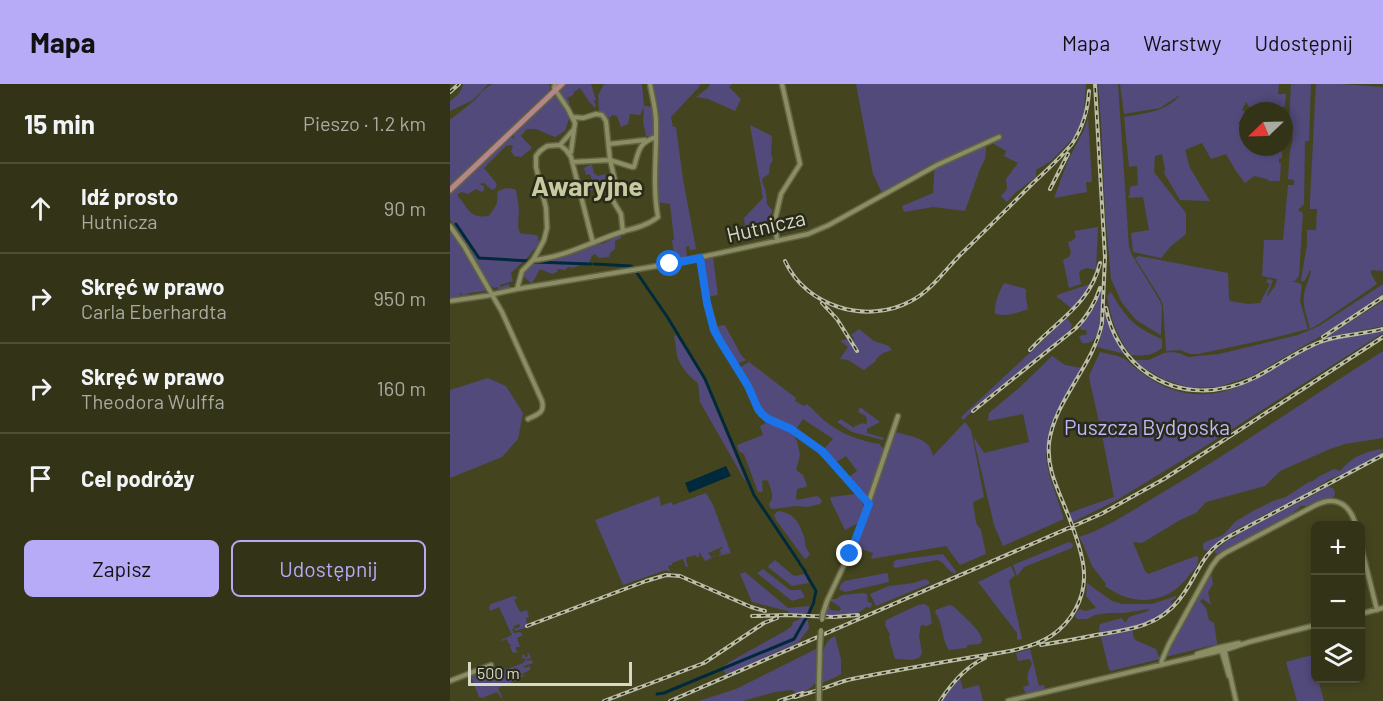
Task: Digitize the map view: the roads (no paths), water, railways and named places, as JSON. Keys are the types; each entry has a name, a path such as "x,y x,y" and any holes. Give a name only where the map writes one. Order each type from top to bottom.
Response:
{"main road":[{"path":"450,190 555,87 561,84"}],"street":[{"path":"533,260 564,254 636,228 658,217 655,175 656,119 650,84"},
{"path":"777,241 775,220 781,194 800,164 782,84"},
{"path":"555,87 575,123 569,153"},
{"path":"573,117 583,118 601,114 606,121 610,160 617,188 612,199 621,214 623,232"},
{"path":"560,145 574,129"},
{"path":"609,144 656,137"},
{"name":"Hutnicza","path":"450,301 639,270 801,236 821,230 937,165 999,137"},
{"path":"572,162 610,160 634,167 645,140"},
{"path":"517,289 522,271 533,260 544,240 547,222 545,202 535,159 546,146 560,145 569,153 593,243"},
{"path":"450,226 492,294 516,342 543,406 539,414 528,418"},
{"path":"700,258 714,330 748,386 758,409 768,419 791,429 822,451 869,504"},
{"path":"819,701 823,613 855,542 897,416"},
{"path":"1161,665 1166,651 1212,566 1221,555 1324,501 1334,501 1346,506 1355,521"},
{"path":"1365,562 1377,610"},
{"path":"1365,613 1383,608"},
{"path":"1008,701 1161,665 1204,651 1311,627"},
{"path":"1223,648 1236,701"},
{"path":"450,681 491,665"}],"water":[{"path":"726,466 731,476 689,493 685,483"}],"waterway":[{"path":"456,224 479,258 529,261"},
{"path":"534,262 591,264"},
{"path":"594,264 631,266 635,269"},
{"path":"637,273 705,379 754,495 799,562"},
{"path":"800,564 805,571"},
{"path":"805,572 816,591 814,600"},
{"path":"809,613 814,602"},
{"path":"657,694 794,639 806,618"}],"railway":[{"path":"450,92 459,84"},
{"path":"795,697 852,679 1024,648 1051,636 1065,624 1076,609 1084,583 1082,557 1056,486 1049,458 1049,443 1058,412 1091,354 1102,323 1105,257 1095,84"},
{"path":"785,261 807,290 839,307 857,311 876,311 894,308 911,301 931,286 1072,144 1084,119 1089,91"},
{"path":"1050,189 1068,154"},
{"path":"1030,350 1080,301 1095,278 1100,263"},
{"path":"973,411 1076,328 1091,309 1100,288"},
{"path":"1323,337 1383,297"},
{"path":"822,303 837,319 857,351"},
{"path":"1106,308 1115,336 1132,360 1160,381 1186,389 1214,390 1242,383 1320,342 1383,329"},
{"path":"670,701 1101,514 1164,479 1383,337"},
{"path":"1041,645 1130,629 1152,622 1171,609 1179,600 1206,558 1220,543 1383,455"},
{"path":"527,626 666,575 680,576 765,611"},
{"path":"752,616 858,615"},
{"path":"604,701 704,663 764,623 777,618"},
{"path":"940,701 960,676 985,658"},
{"path":"779,701 803,693"}],"district":[{"name":"Awaryjne","path":"587,187"}],"park label":[{"name":"Puszcza Bydgoska","path":"1147,428"}]}
